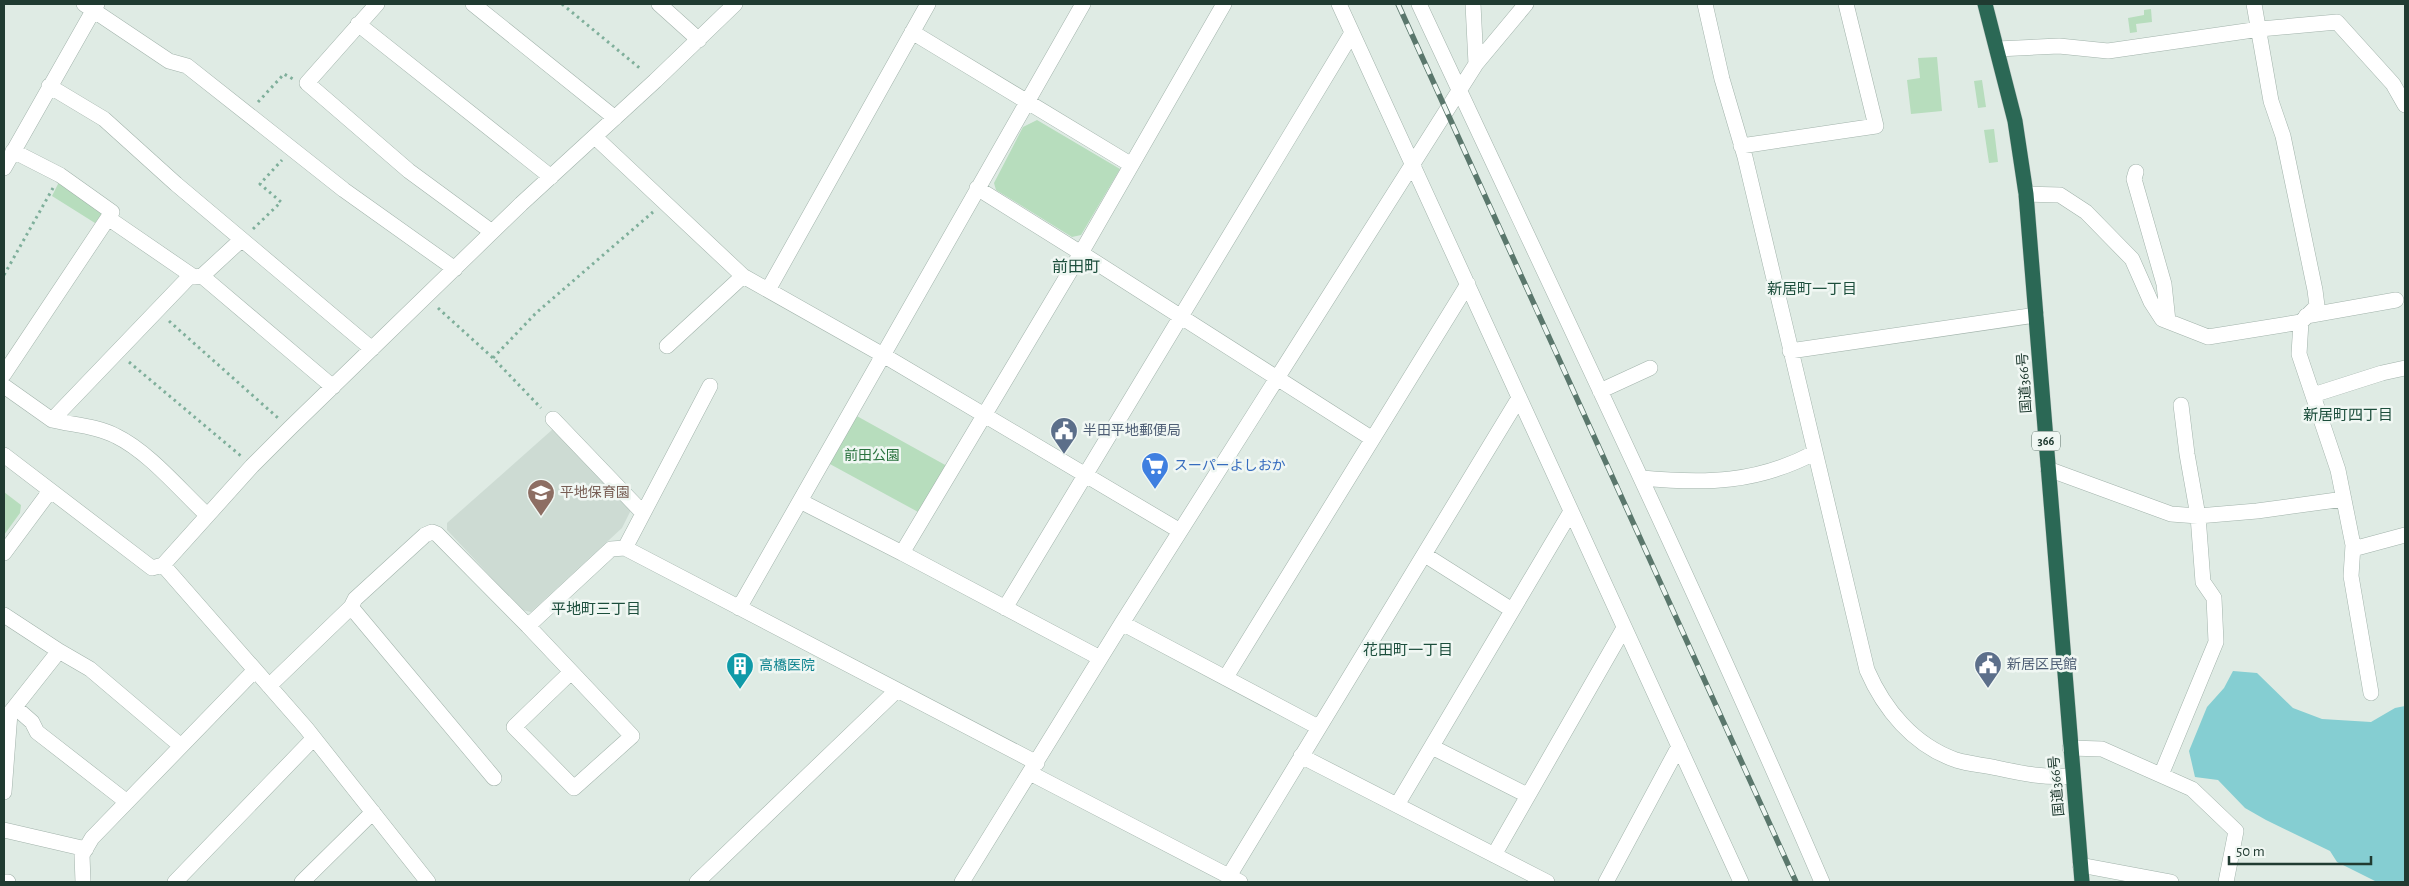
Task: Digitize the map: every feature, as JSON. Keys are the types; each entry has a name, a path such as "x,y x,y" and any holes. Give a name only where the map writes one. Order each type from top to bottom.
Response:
{"highway":[{"name":"国道366号","path":"1985,4 2015,121 2026,194 2082,882"}],"street":[{"path":"377,4 306,83 409,172 492,232"},
{"path":"473,4 615,118"},
{"path":"659,4 699,40"},
{"path":"4,455 152,568 163,566 252,466 290,428 492,232 736,4"},
{"path":"768,290 928,4"},
{"path":"739,608 1083,4"},
{"path":"902,553 1081,253 1130,164 1224,4"},
{"path":"1339,4 1741,882"},
{"path":"1419,4 1642,478 1747,708 1822,882"},
{"path":"1474,4 1476,64"},
{"path":"962,882 1100,658 1476,64 1526,4"},
{"path":"1705,4 1867,670 1876,691 1900,724 1918,738 1956,760 2044,778 2072,776"},
{"path":"1741,146 1876,126 1846,4"},
{"path":"2254,4 2260,29 2271,101 2283,136 2314,282 2317,306 2303,319 2299,354 2338,470 2353,549 2351,576 2371,693"},
{"path":"4,168 91,6 170,61 187,66 391,224 454,269"},
{"path":"1997,49 2059,46 2108,52 2260,29 2337,22 2393,84 2405,105"},
{"path":"358,24 551,177"},
{"path":"912,32 1130,164"},
{"path":"1005,608 1352,33"},
{"path":"48,86 104,119 241,240 372,350"},
{"path":"595,137 743,276 883,355 1180,531"},
{"path":"4,374 112,212 60,175 13,151"},
{"path":"2136,172 2134,179 2164,284 2168,321"},
{"path":"977,188 1182,316 1371,438"},
{"path":"2026,194 2060,195 2086,212 2132,259 2151,302 2162,319 2208,337 2396,300"},
{"path":"108,218 197,276 333,387"},
{"path":"52,420 157,310 241,240"},
{"path":"667,346 743,276"},
{"path":"1226,677 1371,438 1468,284"},
{"path":"1790,351 2036,315"},
{"path":"1600,391 1650,368"},
{"path":"2313,395 2382,373 2405,368"},
{"path":"4,386 52,420 100,430 115,435 134,446 207,515"},
{"path":"625,548 710,386"},
{"path":"528,626 611,549 625,548 896,691 1225,878 1425,555 1519,398"},
{"path":"2161,775 2216,642 2214,598 2203,582 2198,516 2181,405"},
{"path":"553,419 643,512"},
{"path":"1642,478 1689,482 1733,480 1776,470 1814,453"},
{"path":"2048,469 2171,514 2198,516 2257,511 2344,499"},
{"path":"4,554 50,490"},
{"path":"800,501 1100,658"},
{"path":"1397,805 1570,512"},
{"path":"269,686 362,593 425,535 432,532 437,534 528,626 632,736 574,788 514,727 571,672"},
{"path":"2353,549 2405,535"},
{"path":"1425,555 1512,610"},
{"path":"163,566 314,738 428,882"},
{"path":"351,606 494,778"},
{"path":"4,615 90,669 181,746"},
{"path":"1122,623 1318,727"},
{"path":"1494,855 1624,628"},
{"path":"4,792 10,713 59,651"},
{"path":"83,882 82,855 92,838 255,670"},
{"path":"697,882 896,691"},
{"path":"15,707 32,722 37,732 127,802"},
{"path":"175,882 314,738"},
{"path":"1432,746 1527,795"},
{"path":"1606,882 1679,746"},
{"path":"2070,748 2102,750 2192,790 2236,831 2226,882"},
{"path":"1301,756 1547,882"},
{"path":"302,882 373,812"},
{"path":"4,830 86,849"},
{"path":"2080,865 2171,882"}],"path":[{"path":"562,4 655,81"},
{"path":"248,114 284,74 300,83 306,83"},
{"path":"241,240 281,202 260,184 293,148"},
{"path":"4,275 60,175"},
{"path":"493,358 536,312 664,202"},
{"path":"426,297 493,358 553,419"},
{"path":"157,310 290,428"},
{"path":"117,352 252,466"}],"shaded area":[{"name":"平地保育園","path":"553,429 631,510 622,528 531,612 522,610 447,530 447,523"}],"green space":[{"path":"2151,9 2152,22 2136,24 2137,32 2130,33 2128,18 2144,15 2144,10"},
{"path":"1937,57 1942,111 1911,114 1907,80 1920,78 1918,58"},
{"path":"1982,80 1986,107 1978,108 1974,81"},
{"path":"1037,120 1120,169 1081,235 1072,237 996,190 994,183 1023,127"},
{"path":"1994,129 1998,162 1989,163 1984,130"},
{"path":"60,180 105,210 95,223 52,196"},
{"name":"前田公園","path":"855,415 947,466 920,513 828,463"},
{"path":"4,492 21,505 20,513 4,535"}],"water":[{"path":"2233,671 2257,673 2293,708 2322,719 2371,722 2395,708 2405,706 2405,882 2377,882 2337,862 2330,851 2245,808 2218,780 2195,777 2189,751 2207,707 2224,688"}],"railway":[{"path":"1398,4 1796,882"}],"place":[{"name":"半田平地郵便局","path":"1064,455"},
{"name":"スーパーよしおか","path":"1155,490"},
{"name":"平地保育園","path":"541,517"},
{"name":"新居区民館","path":"1988,689"},
{"name":"高橋医院","path":"740,690"}],"district":[{"name":"前田町","path":"1076,267"},
{"name":"新居町一丁目","path":"1812,289"},
{"name":"新居町四丁目","path":"2348,415"},
{"name":"平地町三丁目","path":"596,609"},
{"name":"花田町一丁目","path":"1408,650"}]}
